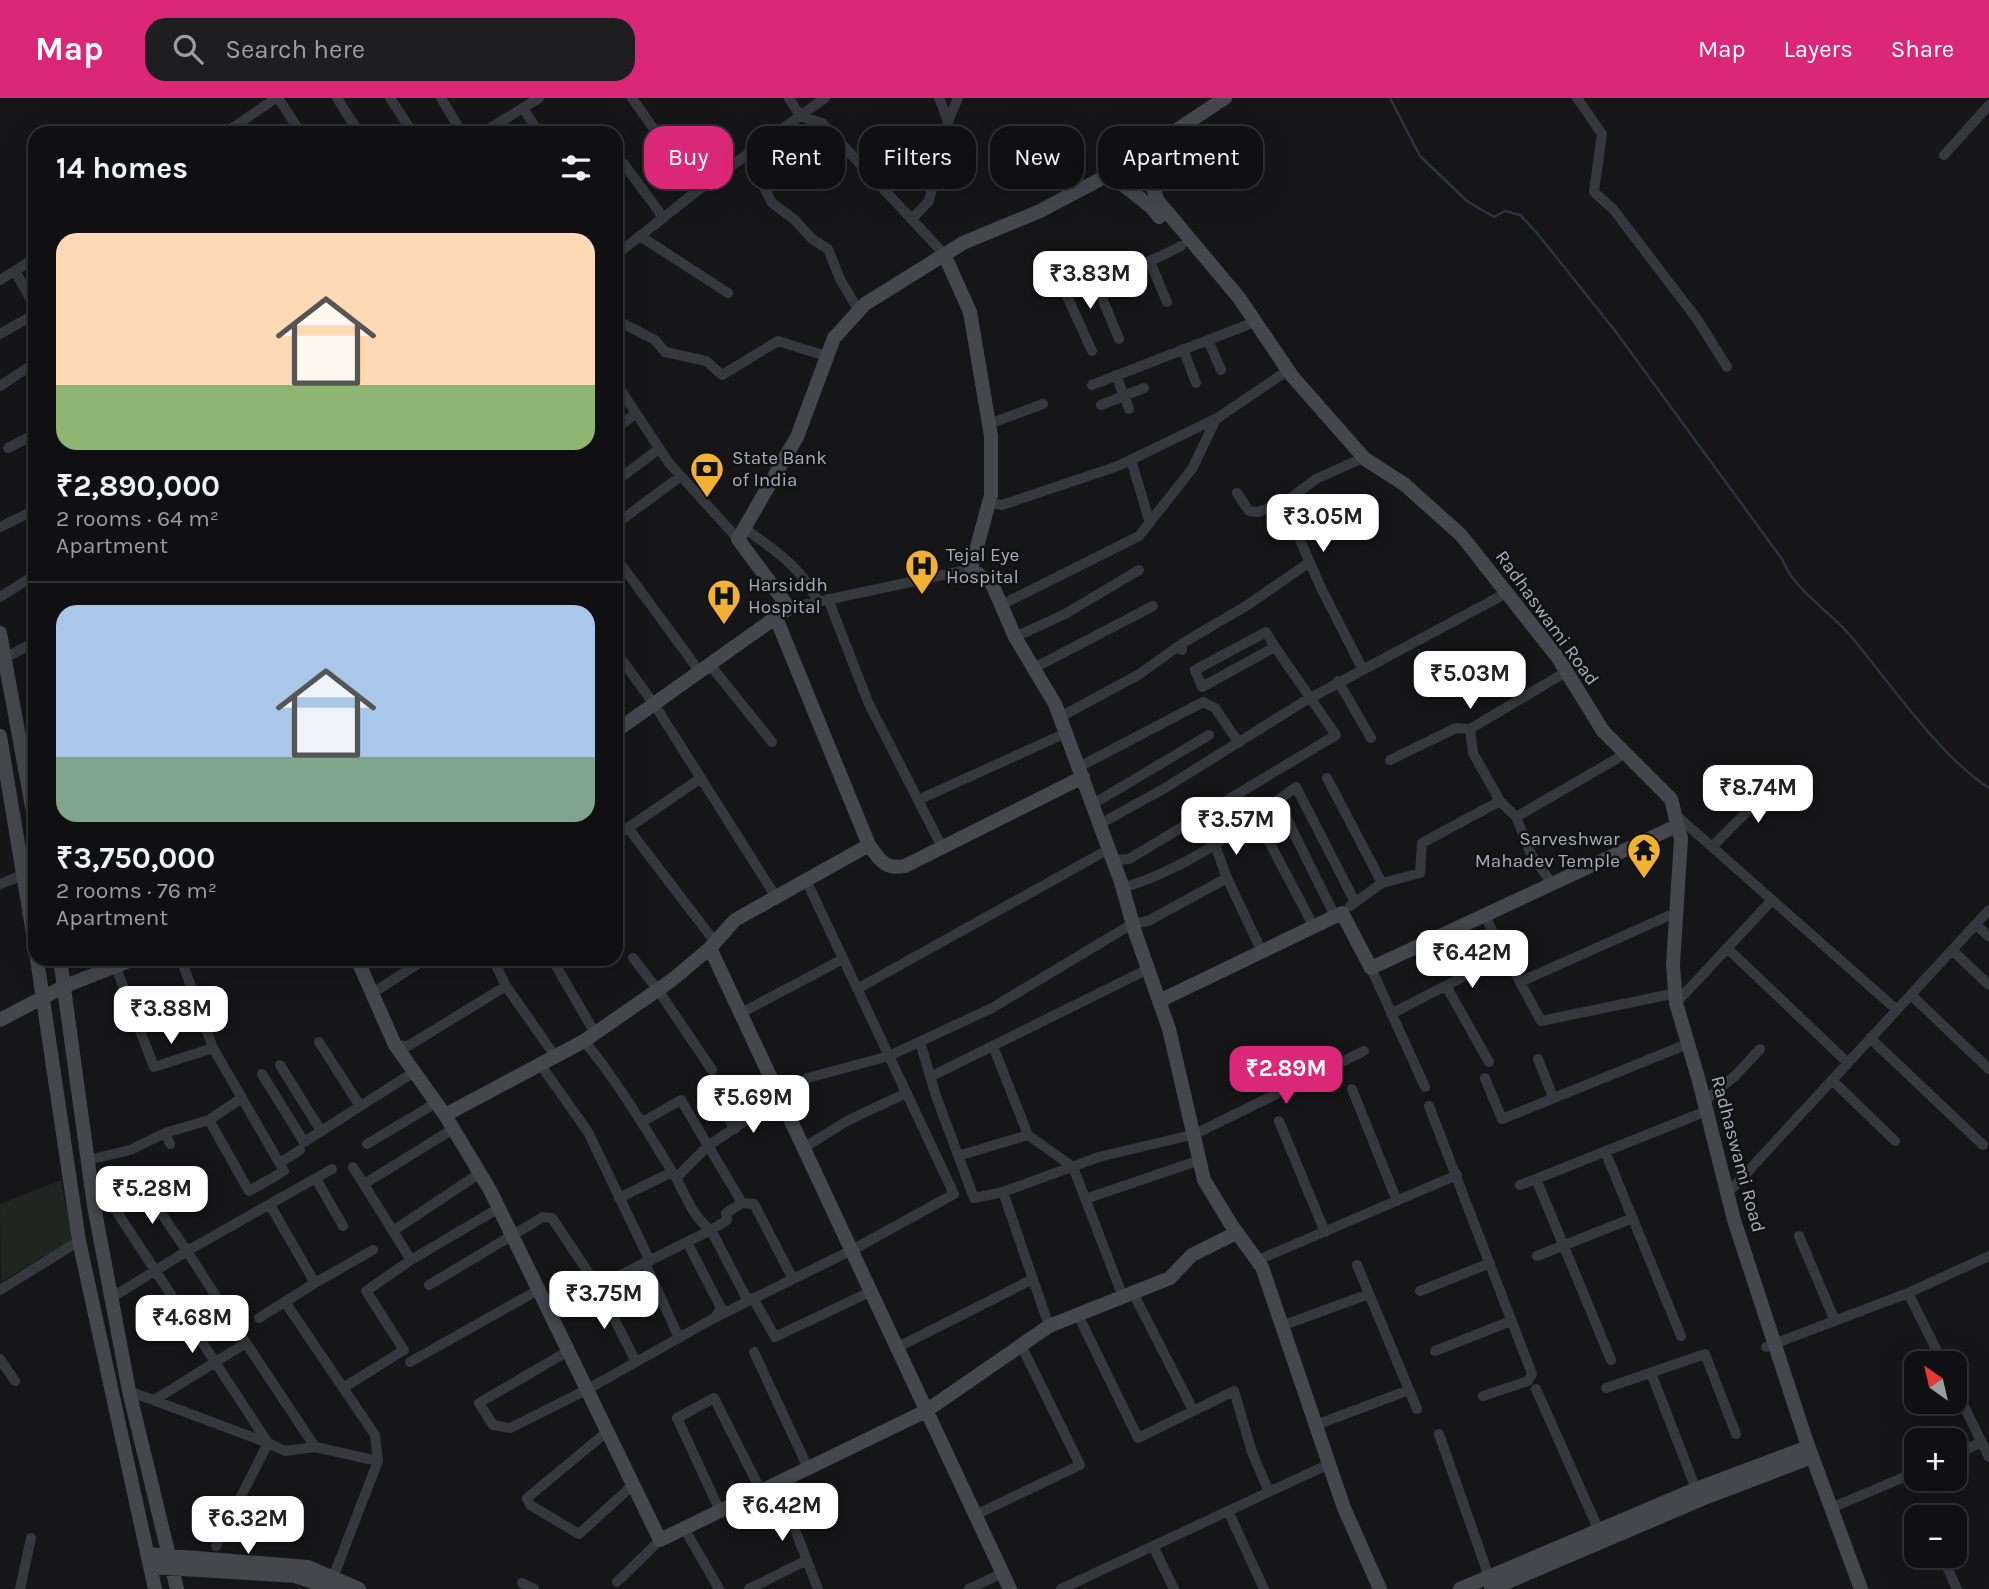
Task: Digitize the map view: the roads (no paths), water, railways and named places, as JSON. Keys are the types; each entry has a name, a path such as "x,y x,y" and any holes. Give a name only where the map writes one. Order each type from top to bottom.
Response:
{"street":[{"path":"235,126 277,98 296,126"},
{"path":"337,98 355,126"},
{"path":"390,98 408,126"},
{"path":"441,98 458,126"},
{"path":"493,126 539,98"},
{"path":"632,98 696,191"},
{"path":"789,98 800,116 822,123 944,254 970,312 989,424 989,503 971,569"},
{"path":"786,126 825,98"},
{"path":"939,98 948,121"},
{"path":"912,219 929,201 948,121 958,98"},
{"path":"1183,126 1225,98"},
{"path":"1577,98 1602,134 1594,192 1614,209 1698,319 1727,367"},
{"path":"1944,155 1989,105"},
{"path":"523,108 535,126"},
{"path":"623,248 747,155"},
{"path":"624,164 663,217"},
{"path":"741,533 797,437 834,338 859,311 901,279 944,254 1040,211 1098,180"},
{"path":"765,189 772,203 795,220 812,239 828,249 840,279 859,311"},
{"name":"Radhaswami Road","path":"1129,189 1151,207 1181,246 1233,304 1281,375 1356,461 1399,491 1455,540 1559,676 1596,737 1663,803 1672,840 1668,915 1671,999 1680,1047 1702,1107 1726,1223 1852,1589"},
{"name":"Radhaswami Road","path":"1153,189 1158,201 1240,299 1293,376 1366,459 1404,484 1461,535 1558,658 1603,732 1671,799 1681,839 1671,999 1770,1346"},
{"path":"640,236 728,293"},
{"path":"1047,273 1062,278 1093,276 1150,262 1181,246"},
{"path":"1150,262 1167,302"},
{"path":"0,280 28,263"},
{"path":"15,271 28,294"},
{"path":"1093,276 1119,339"},
{"path":"1062,278 1065,292 1092,351"},
{"path":"0,334 28,318"},
{"path":"623,324 654,340 665,352 706,361 722,375 778,341 826,356"},
{"path":"1092,385 1247,325"},
{"path":"1208,340 1221,370"},
{"path":"1183,349 1196,383"},
{"path":"0,386 28,368"},
{"path":"989,503 1002,505 1131,460 1216,419 1281,375"},
{"path":"1116,376 1129,409"},
{"path":"1101,405 1144,388"},
{"path":"623,394 659,449 681,476 741,533 795,568 823,601 868,702 942,848"},
{"path":"989,424 1043,404"},
{"path":"623,423 636,413"},
{"path":"1001,605 1139,536 1192,469 1216,419"},
{"path":"8,448 28,438"},
{"path":"623,476 659,449"},
{"path":"1131,460 1150,523"},
{"path":"1237,493 1249,511 1258,512 1284,503 1315,479 1356,461"},
{"path":"623,519 681,476"},
{"path":"1284,503 1362,668"},
{"path":"0,527 28,513"},
{"path":"741,533 789,608"},
{"path":"1060,718 1138,675 1310,562"},
{"path":"623,567 703,669 715,671 772,742"},
{"path":"623,726 789,608 971,569 992,584 1015,637 1060,718 1093,804 1169,1029 1204,1180 1237,1233 1258,1260 1284,1325 1344,1508 1380,1589"},
{"path":"1015,637 1065,614 1139,570"},
{"path":"0,597 28,579"},
{"path":"1100,824 1239,743 1338,681 1499,597"},
{"path":"1034,668 1153,606"},
{"path":"776,618 869,845 883,864 893,868 905,866 942,848 1203,702 1216,708 1239,743"},
{"path":"857,989 1111,855 1129,859 1336,735 1266,632 1195,670 1202,687 1275,647"},
{"path":"0,634 2,659 28,789"},
{"path":"2,659 28,646"},
{"path":"623,662 654,704 776,897"},
{"path":"1390,760 1456,728 1469,729 1559,676"},
{"path":"1338,681 1371,738"},
{"path":"1469,729 1473,753 1500,801 1516,817 1530,852 1552,884"},
{"path":"918,800 1066,733"},
{"path":"1093,804 1209,735"},
{"path":"0,736 28,905"},
{"path":"1516,817 1618,758"},
{"path":"623,831 701,778"},
{"path":"1327,778 1382,883"},
{"path":"1713,847 1779,779"},
{"path":"1122,888 1149,881 1215,845 1296,788 1355,902"},
{"path":"1278,801 1339,915 1371,968 1425,1087"},
{"path":"1159,1001 1339,915 1382,883 1420,873 1422,843 1500,801"},
{"path":"1675,814 1897,1010"},
{"path":"1256,817 1314,927"},
{"path":"628,828 713,945 741,1013 854,1249 926,1411 1010,1589"},
{"path":"1371,968 1670,829"},
{"path":"368,1144 540,1064 590,1037 658,990 713,945 735,919 869,845"},
{"path":"1215,845 1227,878 1262,952"},
{"path":"0,884 23,875"},
{"path":"619,1198 674,1175 708,1146 808,1078 889,1056 992,1008 1087,954 1132,924 1148,921 1227,878"},
{"path":"806,880 954,1194"},
{"path":"1484,915 1541,1021 1671,999 1727,948 1772,900"},
{"path":"1727,1194 1989,910"},
{"path":"1520,982 1668,915"},
{"path":"1976,924 1989,937"},
{"path":"1391,1014 1476,970 1456,928"},
{"path":"1727,948 1847,1063"},
{"path":"1952,950 1989,985"},
{"path":"633,958 712,1070"},
{"path":"741,1013 843,959"},
{"path":"38,966 79,1241 155,1589"},
{"path":"61,966 94,1206 111,1298 129,1391 177,1589"},
{"path":"0,1020 44,995 113,966"},
{"path":"115,966 154,1067 213,1048"},
{"path":"184,966 213,1048 284,1171 249,1191 209,1120"},
{"path":"361,966 395,1045 453,1129 499,1208 660,1540"},
{"path":"373,993 414,966"},
{"path":"496,966 506,986 555,1056"},
{"path":"555,966 608,1069 775,1336 872,1291"},
{"path":"930,1077 1148,969"},
{"path":"395,1045 408,1046 506,986"},
{"path":"1446,986 1489,1062"},
{"path":"1911,995 1989,1069"},
{"path":"1870,1038 1983,1145"},
{"path":"319,1042 360,1106"},
{"path":"920,1042 974,1198"},
{"path":"993,1046 1028,1135 1073,1167 1128,1295 1193,1410"},
{"path":"1485,1078 1502,1119 1680,1047"},
{"path":"1520,1185 1605,1151 1702,1107 1760,1049"},
{"path":"570,1350 479,1403 493,1425 510,1428 588,1389 716,1317 854,1249 954,1194 974,1198 1003,1192 1099,1157 1195,1134 1364,1051"},
{"path":"1538,1059 1553,1097"},
{"path":"540,1064 588,1132 648,1262 679,1338"},
{"path":"280,1065 321,1131"},
{"path":"262,1073 304,1142 414,1072"},
{"path":"1832,1080 1895,1141"},
{"path":"710,1088 735,1129"},
{"path":"1352,1089 1396,1201"},
{"path":"805,1147 847,1121 906,1093"},
{"path":"88,1160 130,1150 165,1133 209,1120 242,1097"},
{"path":"642,1122 681,1100 742,1203"},
{"path":"1429,1106 1531,1378 1483,1396"},
{"path":"1279,1121 1325,1232"},
{"path":"364,1184 453,1129"},
{"path":"165,1133 170,1144"},
{"path":"958,1156 1028,1135"},
{"path":"280,1163 300,1150"},
{"path":"1605,1151 1681,1336"},
{"path":"1085,1199 1200,1160"},
{"path":"353,1167 411,1259"},
{"path":"111,1298 187,1251 332,1169"},
{"path":"393,1231 480,1172"},
{"path":"1258,1260 1457,1175"},
{"path":"316,1179 344,1226"},
{"path":"1536,1179 1611,1360"},
{"path":"94,1206 110,1205 141,1184 315,1447"},
{"path":"1003,1192 1049,1326"},
{"path":"550,1310 711,1230 727,1220 726,1213 742,1203 754,1203 793,1279"},
{"path":"110,1205 268,1443"},
{"path":"270,1205 315,1283"},
{"path":"343,1388 404,1350 366,1291 411,1259 499,1208"},
{"path":"429,1285 543,1217 552,1218 598,1287 636,1362"},
{"path":"1537,1256 1633,1218"},
{"path":"617,1581 660,1540 926,1411 1049,1326 1170,1279 1192,1255 1237,1233"},
{"path":"1800,1236 1835,1321"},
{"path":"0,1290 79,1241"},
{"path":"687,1242 721,1308 716,1317"},
{"path":"258,1318 373,1250"},
{"path":"1770,1346 1908,1293 1989,1256"},
{"path":"1420,1292 1490,1263"},
{"path":"1357,1265 1417,1409"},
{"path":"898,1347 1033,1279"},
{"path":"410,1362 540,1289"},
{"path":"1908,1293 1937,1351"},
{"path":"1284,1325 1369,1294"},
{"path":"285,1302 375,1436 378,1461 334,1582"},
{"path":"1078,1315 1138,1438 1234,1391 1252,1452 1269,1492"},
{"path":"1435,1351 1511,1321"},
{"path":"156,1399 246,1343"},
{"path":"975,1514 1080,1465 1021,1345"},
{"path":"754,1352 808,1468"},
{"path":"1605,1388 1705,1354 1736,1434"},
{"path":"0,1359 15,1381"},
{"path":"1651,1373 1696,1489"},
{"path":"1536,1389 1601,1535"},
{"path":"1316,1425 1409,1390"},
{"path":"129,1391 156,1399 285,1451 315,1447 378,1461"},
{"path":"720,1511 677,1418 714,1398 761,1491"},
{"path":"1967,1413 1989,1457"},
{"path":"608,1431 527,1498 530,1506 579,1534 634,1484"},
{"path":"1439,1434 1490,1583"},
{"path":"1967,1449 1981,1442"},
{"path":"216,1546 268,1443"},
{"path":"1601,1535 1696,1489 1806,1454"},
{"path":"1460,1589 1490,1583 1601,1535 1806,1454"},
{"name":"Radhaswami Road","path":"1806,1454 1831,1508 1861,1589"},
{"path":"1067,1588 1329,1464"},
{"path":"1831,1508 1904,1477"},
{"path":"777,1483 818,1589"},
{"path":"1228,1511 1264,1589"},
{"path":"684,1528 719,1589"},
{"path":"20,1589 31,1538"},
{"path":"1153,1546 1174,1589"},
{"path":"149,1560 267,1562 308,1567 334,1582 359,1589"},
{"path":"749,1589 805,1561"},
{"path":"1947,1568 1957,1589"},
{"path":"969,1589 1002,1573"},
{"path":"522,1583 534,1589"}],"waterway":[{"path":"1390,98 1420,156 1467,201 1494,217 1505,211 1520,215 1537,233 1616,332 1782,559 1794,580 1849,634 1933,737 1970,774 1989,788"}],"place":[{"name":"State Bank of India","path":"707,499"},
{"name":"Tejal Eye Hospital","path":"922,596"},
{"name":"Harsiddh Hospital","path":"724,626"},
{"name":"Sarveshwar Mahadev Temple","path":"1644,880"}]}
